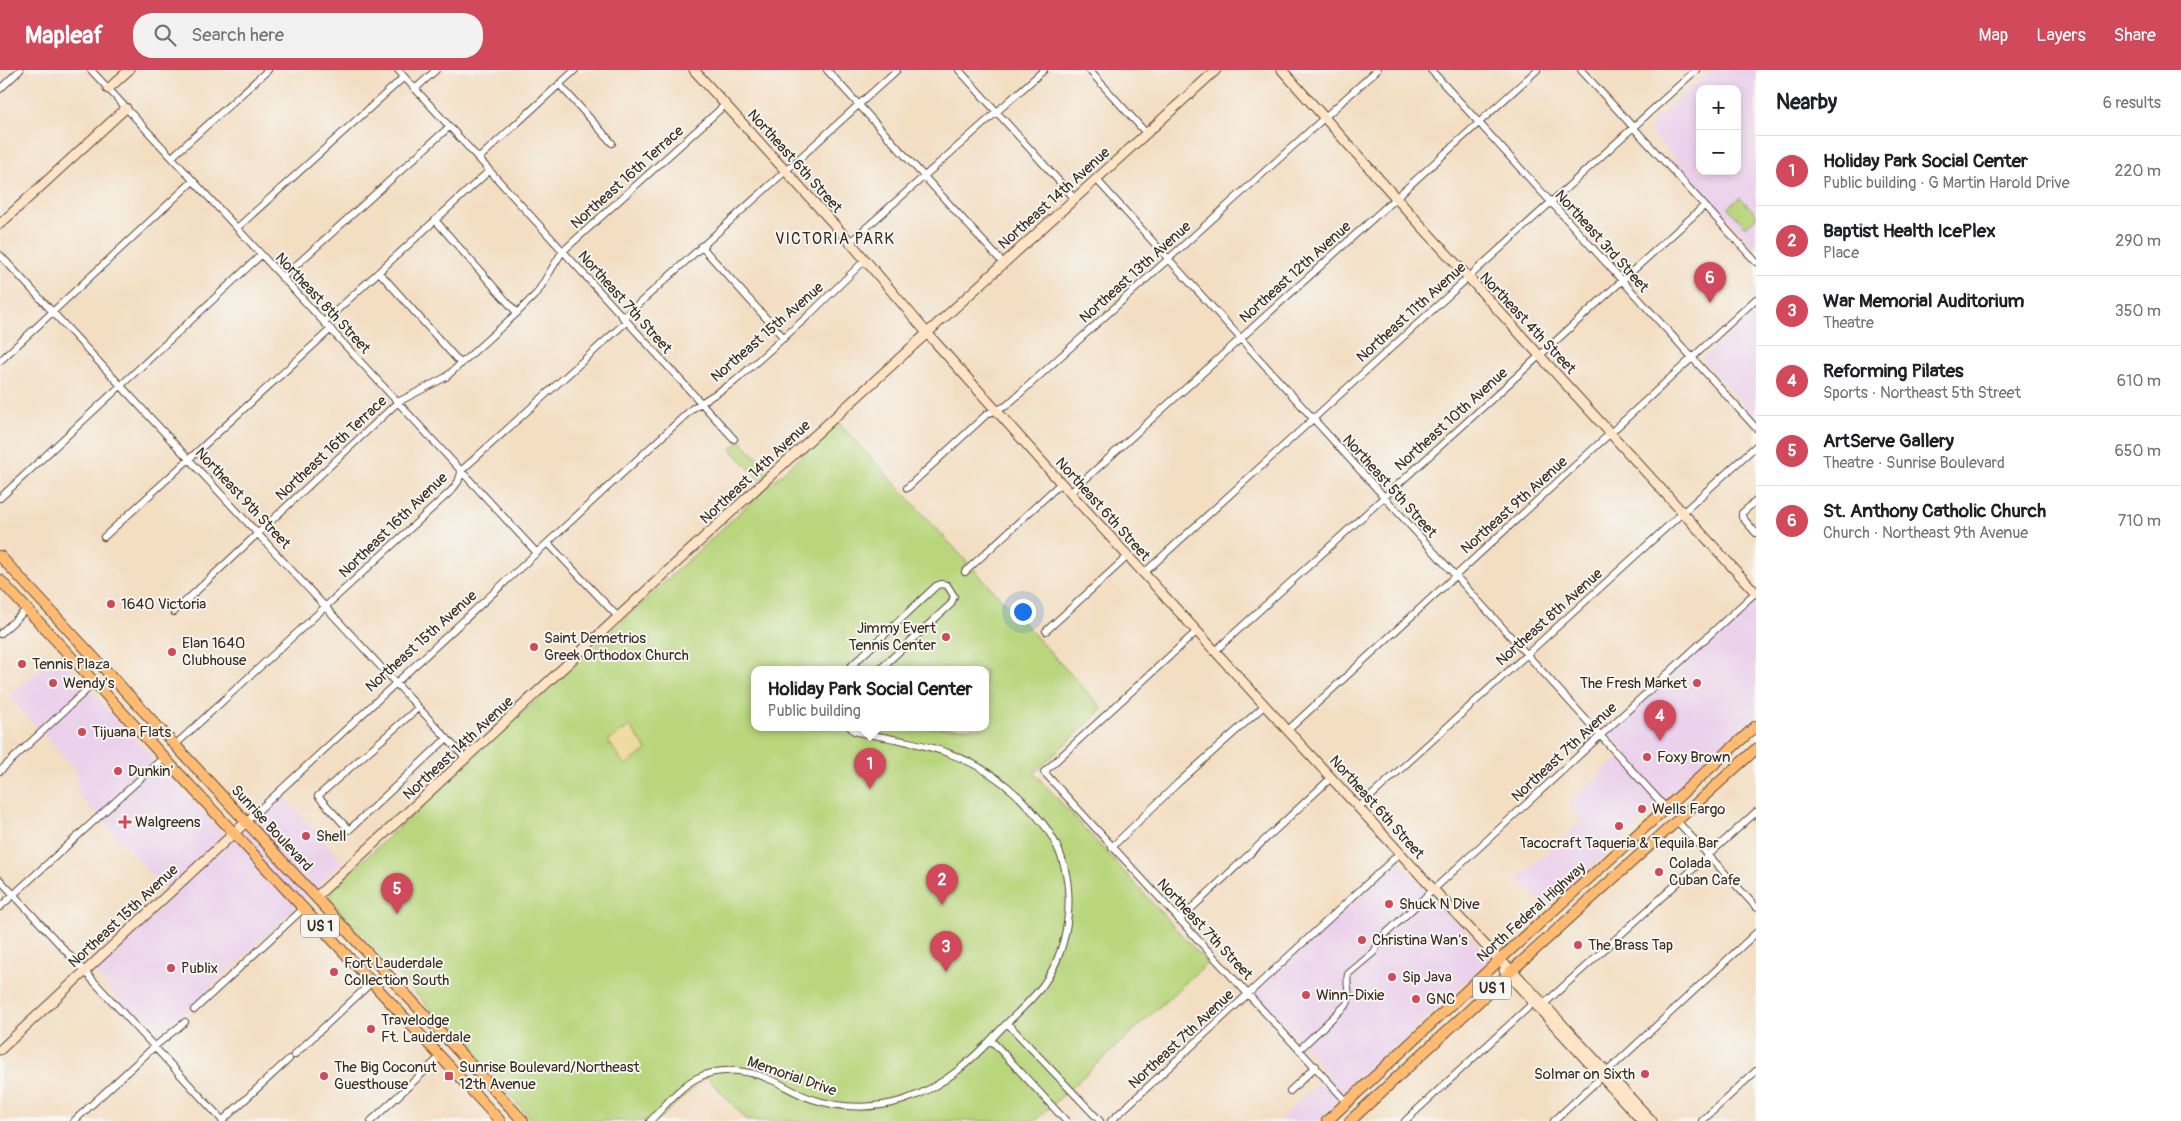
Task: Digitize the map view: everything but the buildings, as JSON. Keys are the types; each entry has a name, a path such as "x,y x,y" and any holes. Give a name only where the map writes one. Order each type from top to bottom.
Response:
{"main road":[{"name":"Sunrise Boulevard","path":"2,559 523,1121"},
{"name":"Sunrise Boulevard","path":"0,580 500,1121"},
{"path":"83,670 98,674 108,672"},
{"name":"North Federal Highway","path":"1327,1121 1499,960 1756,726"},
{"name":"North Federal Highway","path":"1350,1121 1360,1116 1510,972 1756,748"},
{"path":"1677,821 1676,808 1681,795"},
{"path":"1660,837 1665,821 1666,808"},
{"path":"440,1056 455,1057 470,1064"},
{"path":"1360,1116 1362,1088"},
{"path":"1343,1121 1348,1102"}],"street":[{"path":"0,89 20,70"},
{"name":"Northeast 8th Street","path":"91,70 537,553"},
{"path":"108,89 129,70"},
{"path":"172,157 268,70"},
{"name":"Northeast 7th Street","path":"398,70 734,439"},
{"path":"415,89 436,70"},
{"path":"478,159 575,70"},
{"name":"Northeast 6th Street","path":"694,70 850,242 927,333 1070,493 1433,889 1510,972 1544,1004 1642,1121"},
{"path":"827,70 1003,263"},
{"name":"Northeast 16th Avenue","path":"175,745 451,491 458,482 462,470 701,246 897,70"},
{"path":"959,70 1076,198"},
{"path":"850,242 1044,70"},
{"path":"1089,70 1146,134"},
{"name":"Northeast 14th Avenue","path":"316,897 1003,263 1097,180 1216,70"},
{"name":"Northeast 4th Street","path":"1282,70 1468,278 1756,593"},
{"name":"Northeast 13th Avenue","path":"907,488 987,414 1006,406 1377,70"},
{"name":"Northeast 3rd Street","path":"1431,70 1756,428"},
{"name":"Northeast 12th Avenue","path":"1070,493 1537,70"},
{"path":"1581,70 1756,262"},
{"name":"Northeast 11th Avenue","path":"1144,573 1696,70"},
{"path":"238,228 404,77"},
{"path":"560,84 612,143"},
{"name":"Northeast 16th Terrace","path":"174,612 398,402 446,377 517,313 537,293 562,252 726,104"},
{"path":"0,224 126,108"},
{"path":"282,278 449,126"},
{"path":"324,322 489,172"},
{"name":"Northeast 5th Street","path":"1097,180 1666,808"},
{"path":"0,361 193,181"},
{"name":"Northeast 10th Avenue","path":"1215,651 1704,206"},
{"path":"435,220 517,313"},
{"path":"701,246 784,338"},
{"name":"Northeast 9th Street","path":"0,254 466,759"},
{"path":"0,498 261,255"},
{"name":"Northeast 15th Avenue","path":"0,1050 693,408 734,382 784,338 865,260"},
{"path":"379,272 461,364"},
{"name":"Northeast 9th Avenue","path":"1288,730 1756,299"},
{"path":"104,537 331,329"},
{"name":"Northeast 8th Avenue","path":"1359,807 1756,446"},
{"path":"965,572 1061,483"},
{"path":"1756,501 1742,513 1742,517 1756,533"},
{"path":"548,543 619,618"},
{"path":"1046,631 1128,556"},
{"path":"851,666 936,586 941,584 947,585 954,596 951,604 883,666"},
{"name":"Northeast 7th Avenue","path":"1300,1049 1347,1004 1350,994 1347,984 1348,974 1374,952 1381,938 1756,593"},
{"path":"0,634 27,609"},
{"name":"Northeast 7th Street","path":"1196,630 1044,772 1348,1102"},
{"path":"0,771 95,682"},
{"path":"1112,848 1178,783 1265,705"},
{"path":"418,708 318,796 349,830 446,738"},
{"name":"Memorial Drive","path":"650,1121 684,1086 708,1073 721,1071 734,1070 771,1079 811,1099 845,1107 879,1105 904,1100 934,1087 955,1074 991,1040 1044,984 1061,950 1068,922 1068,890 1064,862 1052,837 1036,815 996,778 971,763 935,747 857,731"},
{"path":"876,731 878,736"},
{"path":"0,908 164,757"},
{"path":"1179,920 1332,777"},
{"path":"1544,1004 1756,812"},
{"path":"1677,821 1756,907"},
{"name":"Northeast 7th Avenue","path":"1110,1121 1400,853"},
{"path":"0,880 222,1121 372,982"},
{"path":"194,1010 304,908"},
{"path":"1554,1121 1756,933"},
{"name":"Northeast 6th Street","path":"1510,972 1533,1003 1652,1121"},
{"path":"1405,1121 1533,1003"},
{"path":"74,1121 154,1047 185,1022"},
{"path":"1007,1023 1100,1121"},
{"path":"991,1040 1066,1121"},
{"path":"371,1121 440,1056"},
{"path":"1290,1091 1316,1066"},
{"path":"1702,1121 1756,1071"}],"shaded area":[{"path":"1710,70 1756,70 1756,250 1651,133 1650,125"},
{"path":"1756,310 1756,420 1702,359"},
{"path":"1755,599 1756,718 1546,908 1519,878 1582,821 1568,804 1624,753 1608,735"},
{"path":"57,654 231,843 281,794 343,862 156,1040 94,972 172,898 78,794 75,768 9,697"},
{"path":"1399,860 1491,958 1319,1121 1279,1121 1328,1073 1255,993"}],"green space":[{"path":"1740,197 1756,214 1756,218 1746,227 1728,208"},
{"path":"838,422 1103,709 1034,773 1207,963 1035,1121 748,1121 706,1076 657,1121 533,1121 329,899 333,888"},
{"path":"740,440 771,472 761,481 731,449"}],"sand":[{"path":"630,726 647,750 625,765 608,741"}],"place":[{"name":"St. Anthony Catholic Church","path":"1710,303"},
{"name":"1640 Victoria","path":"111,604"},
{"name":"Jimmy Evert Tennis Center","path":"946,637"},
{"name":"Saint Demetrios Greek Orthodox Church","path":"534,647"},
{"name":"Elan 1640 Clubhouse","path":"172,652"},
{"name":"Tennis Plaza","path":"22,664"},
{"name":"Wendy's","path":"53,683"},
{"name":"The Fresh Market","path":"1697,683"},
{"name":"Tijuana Flats","path":"82,732"},
{"name":"Reforming Pilates","path":"1660,741"},
{"name":"Foxy Brown","path":"1647,757"},
{"name":"Dunkin'","path":"118,771"},
{"name":"Holiday Park Social Center","path":"870,789"},
{"name":"Wells Fargo","path":"1642,809"},
{"name":"Walgreens","path":"125,822"},
{"name":"Tacocraft Taqueria & Tequila Bar","path":"1619,826"},
{"name":"Shell","path":"306,836"},
{"name":"Colada Cuban Cafe","path":"1659,872"},
{"name":"Shuck N Dive","path":"1389,904"},
{"name":"Baptist Health IcePlex","path":"942,905"},
{"name":"ArtServe Gallery","path":"397,914"},
{"name":"Christina Wan's","path":"1362,940"},
{"name":"The Brass Tap","path":"1578,945"},
{"name":"Publix","path":"171,968"},
{"name":"Fort Lauderdale Collection South","path":"334,972"},
{"name":"War Memorial Auditorium","path":"946,972"},
{"name":"Sip Java","path":"1392,977"},
{"name":"Winn-Dixie","path":"1306,995"},
{"name":"GNC","path":"1416,999"},
{"name":"Travelodge Ft. Lauderdale","path":"371,1029"},
{"name":"Solmar on Sixth","path":"1645,1074"},
{"name":"The Big Coconut Guesthouse","path":"324,1076"},
{"name":"Sunrise Boulevard/Northeast 12th Avenue","path":"449,1076"}],"district":[{"name":"VICTORIA PARK","path":"835,238"}]}
